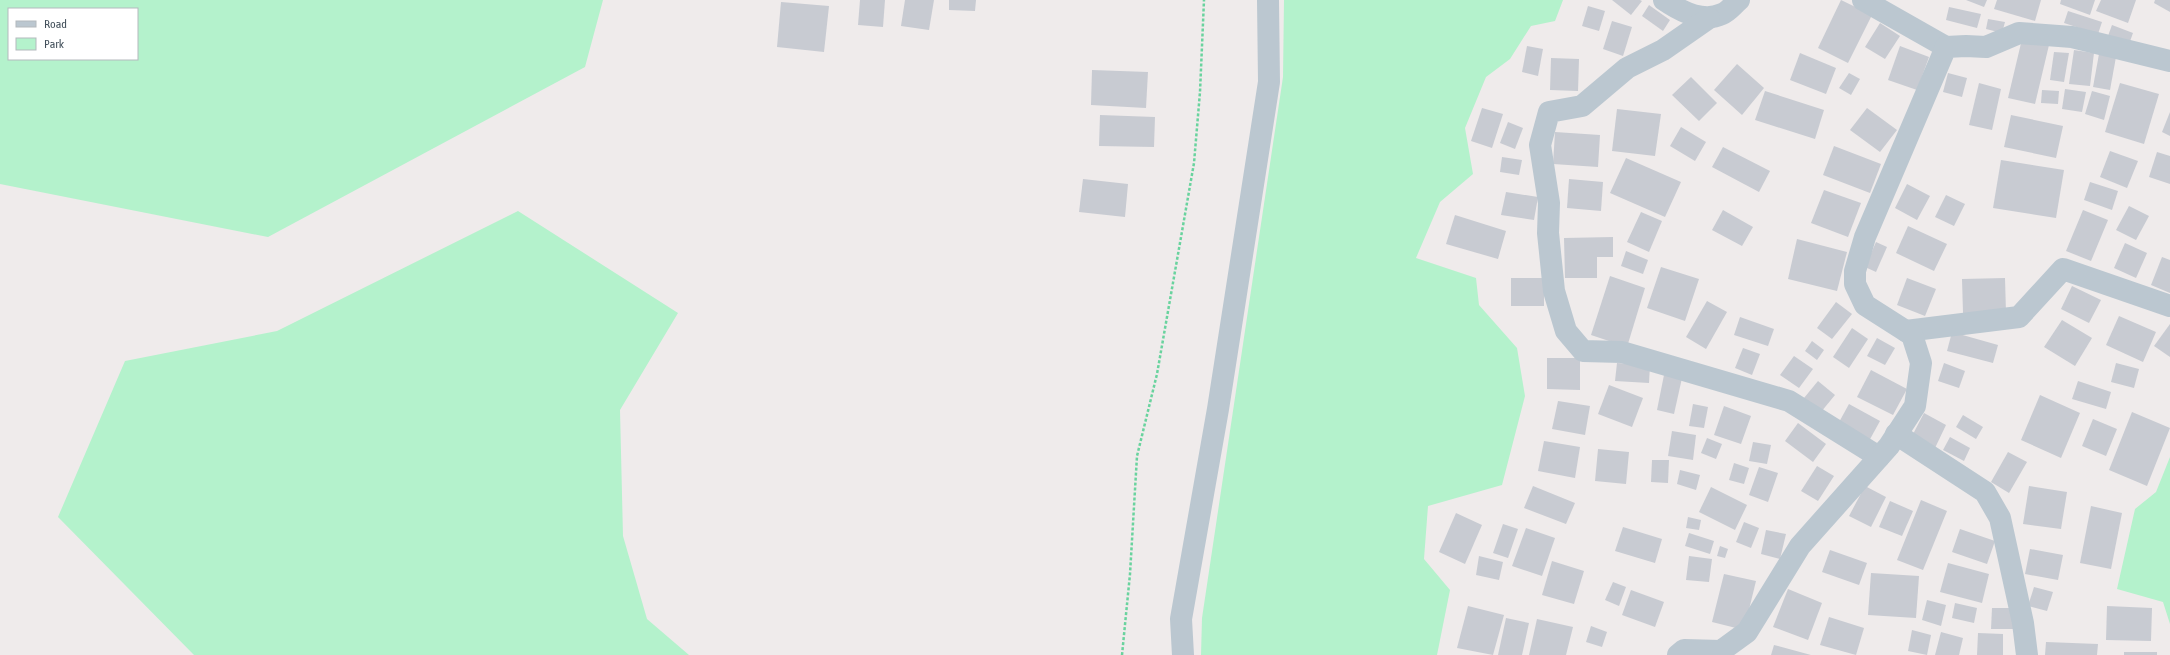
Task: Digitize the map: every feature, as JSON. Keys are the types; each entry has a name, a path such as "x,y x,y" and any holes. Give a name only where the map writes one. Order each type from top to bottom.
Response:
{"street":[{"path":"1183,655 1181,619 1218,409 1269,82 1268,0"},
{"path":"1664,0 1679,10 1709,18"},
{"path":"1739,0 1724,14 1709,18 1663,50 1627,68 1582,106 1549,112 1540,145 1549,203 1548,233 1554,291 1566,331 1583,351 1622,352 1789,401 1879,457"},
{"path":"1863,0 1946,48 1966,46 1986,47 2019,32 2072,37 2170,61"},
{"path":"1678,655 1684,650 1723,653 1747,632 1800,546 1879,457 1915,406 1921,362 1912,335 1865,305 1855,284 1856,272 1865,237 1946,48"},
{"path":"1906,331 2019,317 2063,269 2170,306"},
{"path":"1896,434 1985,492 2000,518 2023,622 2027,655"}],"path":[{"path":"1122,655 1130,574 1137,456 1157,374 1194,163 1200,92 1204,0"}],"green space":[{"path":"0,0 603,0 585,67 268,237 0,184"},
{"path":"1284,0 1563,0 1555,21 1531,26 1510,59 1486,77 1465,128 1473,174 1440,202 1416,258 1476,278 1479,305 1517,348 1525,396 1502,485 1428,506 1424,559 1450,590 1437,655 1201,655 1202,618 1283,77"},
{"path":"518,211 678,313 620,410 623,536 647,619 689,655 194,655 58,517 125,361 277,331"},
{"path":"2170,457 2170,624 2163,602 2117,589 2135,509 2156,492"}],"building":[{"path":"860,0 885,0 883,27 858,25"},
{"path":"905,0 934,0 929,30 901,26"},
{"path":"949,0 976,0 975,11 949,10"},
{"path":"1612,0 1640,0 1642,1 1631,15"},
{"path":"1841,0 1872,15 1848,63 1818,48"},
{"path":"1966,0 1987,0 1984,7"},
{"path":"1997,0 2041,0 2035,21 1994,9"},
{"path":"2061,0 2095,0 2090,15 2060,4"},
{"path":"2101,0 2136,0 2128,23 2096,11"},
{"path":"2155,0 2170,0 2170,12 2154,3"},
{"path":"781,2 829,6 824,52 777,47"},
{"path":"1649,5 1670,20 1663,31 1642,16"},
{"path":"1588,6 1605,11 1599,31 1582,26"},
{"path":"1949,7 1981,14 1977,28 1946,20"},
{"path":"2068,11 2102,22 2098,34 2064,23"},
{"path":"1988,19 2005,22 2002,33 1986,29"},
{"path":"1612,21 1632,27 1623,56 1603,49"},
{"path":"1880,23 1900,36 1885,59 1865,47"},
{"path":"2112,25 2133,33 2129,44 2108,36"},
{"path":"2022,39 2049,45 2035,104 2008,98"},
{"path":"1527,46 1543,49 1538,76 1522,72"},
{"path":"1900,46 1929,57 1917,90 1888,80"},
{"path":"2074,50 2094,53 2090,86 2069,84"},
{"path":"2054,52 2069,53 2064,82 2050,80"},
{"path":"1800,53 1836,68 1826,94 1790,80"},
{"path":"2099,54 2116,57 2110,90 2093,87"},
{"path":"1551,58 1579,59 1578,91 1550,90"},
{"path":"1737,64 1764,88 1742,115 1714,90"},
{"path":"1092,70 1148,72 1146,108 1091,105"},
{"path":"1849,73 1860,79 1851,95 1839,88"},
{"path":"1948,73 1967,78 1962,97 1943,92"},
{"path":"1691,77 1717,103 1699,121 1672,95"},
{"path":"1979,83 2001,89 1992,130 1969,125"},
{"path":"2120,83 2159,94 2144,144 2105,132"},
{"path":"2065,89 2086,92 2082,112 2062,109"},
{"path":"2042,90 2059,91 2058,104 2041,103"},
{"path":"1765,91 1824,110 1815,139 1755,120"},
{"path":"2092,91 2110,96 2104,120 2085,114"},
{"path":"1482,108 1503,114 1492,148 1471,141"},
{"path":"1867,108 1897,130 1880,152 1850,130"},
{"path":"1617,109 1661,114 1655,156 1612,151"},
{"path":"2170,112 2170,136 2162,132"},
{"path":"1100,115 1155,117 1154,147 1099,146"},
{"path":"2011,115 2063,126 2056,158 2004,147"},
{"path":"1508,122 1523,128 1515,149 1500,143"},
{"path":"1681,127 1706,142 1695,161 1670,146"},
{"path":"1555,132 1600,135 1598,167 1553,164"},
{"path":"1834,146 1881,164 1870,193 1823,175"},
{"path":"1723,147 1770,171 1759,192 1712,167"},
{"path":"2110,151 2138,161 2127,188 2100,177"},
{"path":"2157,152 2170,156 2170,184 2149,177"},
{"path":"1502,157 1522,160 1519,175 1500,172"},
{"path":"1626,158 1681,182 1665,217 1610,193"},
{"path":"2001,160 2064,170 2056,218 1993,208"},
{"path":"1083,179 1128,184 1125,217 1079,212"},
{"path":"1569,179 1603,182 1601,211 1567,208"},
{"path":"2090,182 2118,191 2112,210 2084,200"},
{"path":"1907,184 1930,196 1917,220 1895,208"},
{"path":"1824,190 1861,203 1848,237 1811,223"},
{"path":"1506,192 1538,197 1534,220 1501,215"},
{"path":"1946,195 1965,204 1954,226 1935,217"},
{"path":"2129,206 2149,216 2136,240 2116,230"},
{"path":"1723,210 1753,227 1742,246 1712,230"},
{"path":"2083,210 2108,220 2091,261 2066,251"},
{"path":"1641,212 1662,221 1649,252 1627,242"},
{"path":"1455,215 1506,231 1498,259 1446,244"},
{"path":"1908,226 1947,244 1934,271 1896,253"},
{"path":"1613,237 1613,257 1597,257 1597,278 1565,278 1564,238"},
{"path":"1797,239 1847,252 1837,291 1788,279"},
{"path":"1876,242 1887,247 1876,272 1865,267"},
{"path":"2125,243 2147,253 2136,278 2114,268"},
{"path":"1626,251 1648,260 1643,274 1621,266"},
{"path":"2162,257 2170,260 2170,293 2151,285"},
{"path":"1661,267 1699,279 1685,321 1647,308"},
{"path":"1610,276 1645,288 1627,347 1591,335"},
{"path":"1511,278 1544,278 1544,306 1511,306"},
{"path":"1907,278 1936,289 1925,316 1897,305"},
{"path":"2005,278 2006,313 1963,313 1962,279"},
{"path":"2072,286 2101,300 2089,323 2061,309"},
{"path":"1707,301 1727,312 1706,349 1686,337"},
{"path":"1836,302 1852,314 1832,339 1817,328"},
{"path":"2119,316 2156,332 2143,362 2106,345"},
{"path":"1740,317 1774,329 1768,346 1734,335"},
{"path":"2062,320 2092,338 2075,366 2044,347"},
{"path":"2170,324 2170,357 2154,346"},
{"path":"1852,328 1868,339 1849,368 1833,357"},
{"path":"1952,332 1998,345 1993,363 1947,351"},
{"path":"1877,338 1895,348 1885,365 1867,356"},
{"path":"1812,341 1824,350 1817,360 1805,351"},
{"path":"1743,348 1760,354 1752,375 1735,368"},
{"path":"1794,356 1813,369 1799,388 1780,375"},
{"path":"1547,358 1580,358 1580,390 1547,389"},
{"path":"1617,363 1650,365 1649,383 1615,381"},
{"path":"1944,363 1965,371 1959,388 1938,381"},
{"path":"2116,363 2139,369 2134,388 2111,382"},
{"path":"1871,370 1907,389 1893,415 1857,397"},
{"path":"1664,375 1682,378 1674,414 1657,410"},
{"path":"1818,381 1835,395 1821,412 1804,398"},
{"path":"2078,381 2111,392 2106,409 2072,399"},
{"path":"1609,385 1643,398 1632,427 1598,414"},
{"path":"2040,395 2080,413 2061,458 2021,440"},
{"path":"1558,401 1590,406 1585,435 1552,429"},
{"path":"1693,404 1708,407 1704,428 1689,426"},
{"path":"1849,404 1880,421 1869,441 1838,424"},
{"path":"1724,406 1751,416 1741,444 1714,435"},
{"path":"2132,412 2170,428 2147,486 2109,470"},
{"path":"1924,413 1946,425 1935,448 1912,436"},
{"path":"1963,415 1983,427 1976,439 1956,427"},
{"path":"2093,419 2117,429 2106,456 2082,446"},
{"path":"1798,423 1826,444 1813,462 1785,441"},
{"path":"1672,431 1696,435 1693,460 1668,456"},
{"path":"1950,437 1970,448 1964,461 1943,450"},
{"path":"1707,438 1722,444 1716,459 1701,453"},
{"path":"1544,441 1580,447 1575,478 1538,471"},
{"path":"1753,442 1771,445 1767,464 1749,461"},
{"path":"1598,449 1629,452 1626,484 1595,481"},
{"path":"2008,452 2027,462 2009,493 1991,482"},
{"path":"1652,460 1669,460 1668,483 1651,482"},
{"path":"1734,463 1749,468 1744,484 1729,480"},
{"path":"1817,466 1834,476 1818,501 1801,491"},
{"path":"1759,467 1778,473 1768,502 1749,495"},
{"path":"1680,470 1700,475 1696,490 1677,484"},
{"path":"1533,486 1575,503 1566,524 1524,508"},
{"path":"1865,486 1886,497 1871,527 1849,516"},
{"path":"2029,486 2067,492 2061,529 2023,524"},
{"path":"1711,487 1747,505 1735,530 1699,512"},
{"path":"1921,500 1947,511 1923,570 1897,560"},
{"path":"1890,501 1913,511 1902,536 1879,527"},
{"path":"2091,506 2122,513 2111,569 2080,563"},
{"path":"1456,513 1482,525 1465,564 1439,552"},
{"path":"1688,517 1701,520 1699,530 1686,528"},
{"path":"1744,522 1759,528 1751,548 1736,542"},
{"path":"1503,524 1518,529 1508,558 1493,553"},
{"path":"1623,527 1662,539 1655,563 1615,551"},
{"path":"1526,528 1555,538 1542,576 1512,566"},
{"path":"1960,529 1995,541 1987,564 1952,552"},
{"path":"1766,530 1786,534 1780,559 1761,554"},
{"path":"1689,533 1714,541 1710,554 1685,546"},
{"path":"1720,546 1728,549 1725,558 1717,556"},
{"path":"2030,549 2063,555 2058,580 2025,574"},
{"path":"1830,550 1867,563 1859,585 1822,572"},
{"path":"1479,556 1503,562 1499,580 1476,575"},
{"path":"1689,556 1712,559 1709,582 1686,580"},
{"path":"1552,561 1584,571 1574,604 1542,595"},
{"path":"1948,563 1989,574 1982,603 1940,592"},
{"path":"1871,573 1919,576 1916,618 1868,615"},
{"path":"1724,574 1756,581 1744,630 1712,622"},
{"path":"1613,582 1626,587 1619,606 1605,600"},
{"path":"2034,587 2053,592 2047,611 2028,606"},
{"path":"1788,589 1822,603 1808,640 1773,627"},
{"path":"1631,590 1664,602 1655,627 1622,615"},
{"path":"1927,600 1946,605 1941,626 1922,620"},
{"path":"1955,603 1977,608 1974,623 1952,618"},
{"path":"1468,606 1504,615 1493,655 1457,648"},
{"path":"2107,606 2152,608 2151,641 2106,640"},
{"path":"1992,608 2014,608 2014,629 1991,629"},
{"path":"1829,617 1864,628 1856,655 1820,645"},
{"path":"1506,618 1529,623 1522,655 1498,655"},
{"path":"1537,619 1573,627 1566,655 1529,655"},
{"path":"1591,626 1607,632 1602,647 1586,642"},
{"path":"1912,630 1931,635 1927,655 1908,651"},
{"path":"1941,632 1963,638 1959,655 1935,655"},
{"path":"1978,633 2003,634 2003,655 1977,655"},
{"path":"2046,642 2098,644 2097,655 2045,655"},
{"path":"1774,645 1811,655 1771,655"},
{"path":"2124,652 2157,652 2157,655 2124,655"}]}
